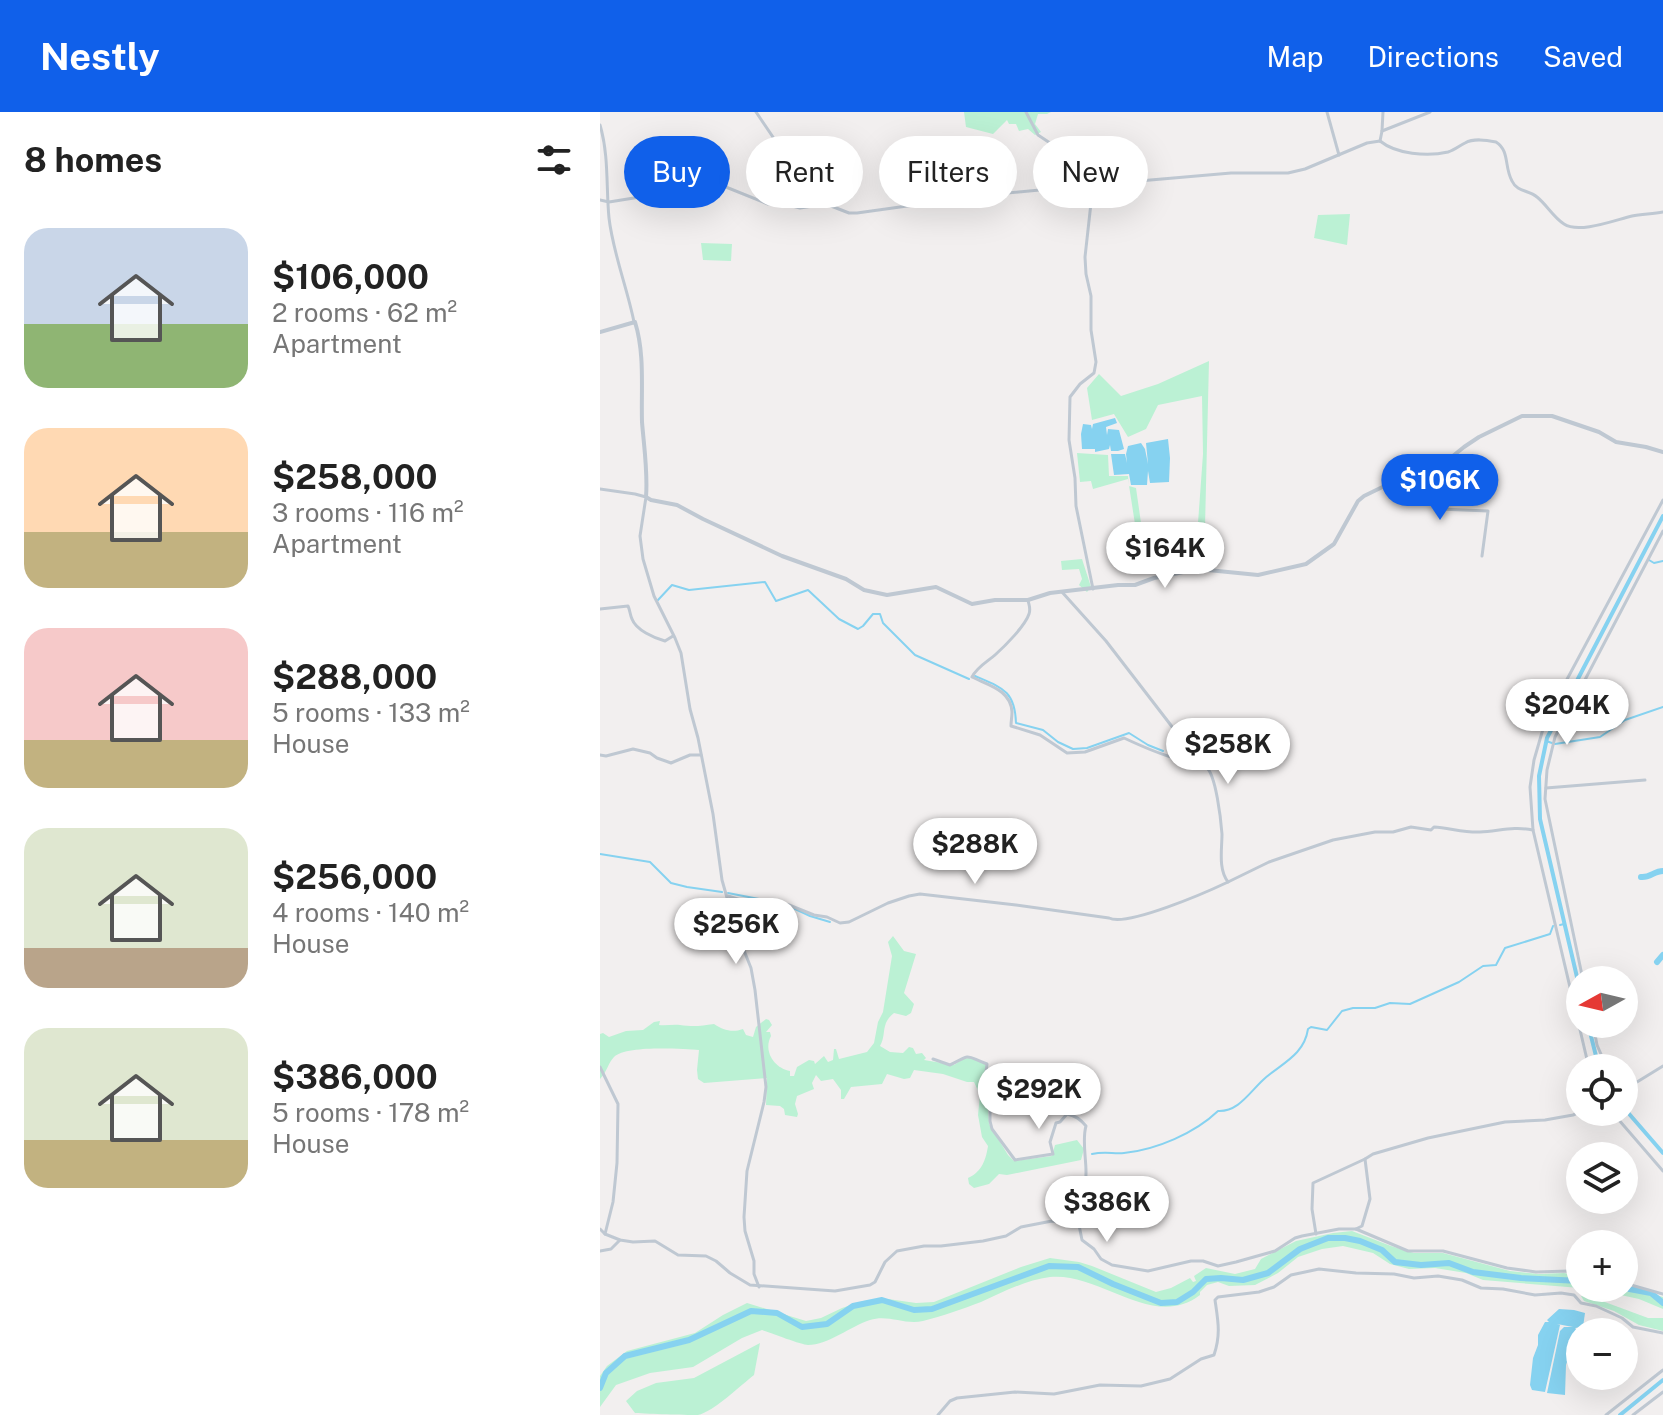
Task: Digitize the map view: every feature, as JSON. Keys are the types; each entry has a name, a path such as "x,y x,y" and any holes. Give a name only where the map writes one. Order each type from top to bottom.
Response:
{"street":[{"path":"756,112 772,136"},
{"path":"1026,112 1040,136"},
{"path":"1327,112 1339,155"},
{"path":"1380,141 1383,112"},
{"path":"1382,131 1430,112"},
{"path":"600,125 609,218 641,352 642,422 647,469 640,536 643,559 654,596 681,653 726,896 751,968 755,990 766,1087 747,1171 744,1217 759,1287"},
{"path":"1148,180 1231,173 1288,173 1380,141 1394,149 1415,153 1451,152 1474,140 1496,142 1505,151 1513,185 1534,194 1564,224 1583,227 1663,212"},
{"path":"600,200 678,197 711,181 746,195"},
{"path":"836,208 857,213 1033,191"},
{"path":"1090,208 1085,257 1096,362 1094,373 1070,397 1069,446 1076,506 1093,589"},
{"path":"600,332 635,322"},
{"path":"600,489 677,505 782,556 846,579 864,590 887,595 936,587 972,604 1028,600 1050,593 1135,585 1198,569 1258,575 1306,564 1334,544 1358,501 1364,496 1405,476 1443,464 1479,437 1522,416 1552,416 1599,432 1616,442 1663,452"},
{"path":"1438,466 1439,509 1488,511 1482,556"},
{"path":"1586,1054 1533,830 1530,787 1543,729 1557,698 1663,500"},
{"path":"1580,966 1545,799 1547,770 1555,737 1663,531"},
{"path":"1062,592 1106,641 1201,764"},
{"path":"1028,600 1028,616 1010,639 972,675 1001,691 1008,699 1012,711 1011,726 1040,735 1067,753 1085,752 1124,738 1171,757 1194,761 1210,770 1222,829 1222,867 1228,882"},
{"path":"600,609 628,606 636,626 652,637 665,641 674,636"},
{"path":"600,755 633,749 671,763 690,755 701,755"},
{"path":"1546,788 1645,780"},
{"path":"726,896 747,902 789,905 840,923 920,894 1114,921 1203,895 1269,862 1333,840 1411,827 1476,832 1507,828 1533,830"},
{"path":"933,1059 950,1065 974,1056 987,1064 992,1129 1015,1160 1053,1154 1050,1142 1056,1123 1067,1114 1081,1120 1086,1126 1083,1135 1086,1174 1079,1225 1082,1240 1101,1259 1112,1265 1148,1271 1191,1261 1218,1266 1275,1251 1295,1238 1339,1229 1356,1229 1408,1251 1443,1251 1507,1268 1536,1272 1566,1271"},
{"path":"1638,1081 1663,1066"},
{"path":"600,1067 618,1104 617,1163 613,1202 605,1234"},
{"path":"1316,1234 1312,1209 1313,1183 1373,1154 1428,1138 1514,1120 1566,1116"},
{"path":"1622,1126 1663,1171"},
{"path":"1356,1229 1362,1226 1370,1199 1365,1159"},
{"path":"600,1229 620,1240 655,1241 678,1255 706,1256 750,1285 835,1291 875,1282 885,1262 897,1251 983,1241 1006,1236 1021,1227 1052,1221 1079,1225"},
{"path":"600,1251 611,1249 620,1240"},
{"path":"938,1415 950,1401 957,1398 1015,1392 1054,1394 1100,1385 1141,1386 1170,1379 1192,1364 1214,1355 1219,1342 1215,1300 1218,1297 1259,1292 1274,1287 1291,1275 1319,1269 1414,1278 1438,1276 1462,1280 1481,1288 1535,1295 1574,1295 1581,1303 1596,1306 1633,1327 1663,1333"},
{"path":"1638,1287 1663,1294"},
{"path":"1606,1415 1663,1370"},
{"path":"1633,1415 1663,1392"}],"green space":[{"path":"964,112 1051,112 1038,114 1035,124 1041,132 1035,135 1028,129 1019,131 1016,124 1009,124 1007,120 993,134 966,127"},
{"path":"1350,214 1347,245 1314,238 1318,215"},
{"path":"701,243 732,244 731,261 703,260"},
{"path":"1209,361 1205,527 1137,537 1129,486 1136,488 1142,530 1198,523 1203,454 1202,396 1158,405 1146,429 1128,437 1114,414 1092,420 1087,388 1099,374 1121,396 1158,384"},
{"path":"1077,453 1108,455 1109,476 1128,476 1129,484 1128,479 1093,489 1091,481 1080,482"},
{"path":"1082,559 1091,587 1087,592 1079,585 1082,579 1079,569 1062,570 1061,561"},
{"path":"893,936 904,951 916,954 904,993 914,1004 911,1013 906,1016 894,1013 890,1017 880,1046 890,1052 903,1053 909,1047 913,1048 916,1054 922,1053 926,1058 924,1060 954,1065 973,1057 986,1065 989,1124 1014,1161 1052,1156 1055,1145 1077,1140 1084,1149 1081,1160 999,1174 989,1184 974,1188 968,1178 982,1165 988,1146 982,1137 978,1115 980,1095 974,1082 943,1074 914,1070 910,1078 904,1079 887,1074 882,1084 851,1087 844,1099 841,1099 841,1090 833,1079 821,1081 816,1075 812,1083 814,1089 797,1096 797,1117 785,1115 780,1106 766,1105 767,1078 704,1083 698,1079 699,1050 655,1049 620,1053 612,1059 600,1079 600,1034 609,1037 626,1031 643,1030 660,1021 659,1025 714,1024 728,1030 743,1029 746,1035 753,1037 756,1027 769,1020 772,1025 766,1032 770,1032 771,1036 769,1053 775,1063 790,1071 790,1076 794,1076 797,1067 809,1060 815,1064 824,1056 828,1062 833,1060 834,1049 839,1059 867,1052 874,1043 883,1012 892,956 888,942"},
{"path":"1352,1231 1414,1253 1443,1253 1510,1271 1566,1273 1566,1287 1483,1280 1466,1273 1435,1268 1409,1269 1390,1264 1373,1253 1343,1246 1298,1257 1278,1273 1255,1285 1229,1286 1218,1282 1207,1285 1200,1295 1182,1304 1164,1307 1145,1304 1069,1278 1050,1277 923,1321 870,1320 816,1344 808,1345 762,1330 742,1338 693,1367 650,1373 616,1385 600,1407 600,1376 607,1366 627,1351 695,1333 747,1303 806,1321 863,1301 934,1302 1050,1258 1092,1266 1156,1292 1190,1278 1196,1281 1194,1276 1206,1268 1235,1274 1255,1269 1261,1259 1296,1241"},
{"path":"1638,1290 1663,1297 1663,1309 1639,1299"},
{"path":"1587,1302 1605,1302 1648,1318 1663,1318 1663,1331 1639,1325 1638,1318 1626,1318"},
{"path":"760,1343 754,1375 704,1413 635,1413 626,1401 637,1391 656,1383 694,1378"}],"water":[{"path":"1115,418 1117,423 1106,427 1107,435 1108,429 1119,430 1124,449 1111,451 1110,445 1109,449 1095,452 1095,449 1082,449 1083,424 1091,425 1092,429 1093,424"},
{"path":"1168,439 1169,482 1150,483 1148,471 1147,485 1131,485 1129,474 1114,475 1111,454 1125,454 1127,463 1128,446 1141,443 1148,464 1146,443"},
{"path":"1559,1309 1585,1313 1584,1318 1566,1318 1566,1326 1557,1324 1560,1325 1545,1392 1532,1390 1530,1385 1538,1335 1545,1322 1549,1322 1547,1320"},
{"path":"1564,1327 1565,1395 1547,1393 1560,1331"}],"waterway":[{"path":"1574,966 1540,819 1539,776 1547,738 1663,516"},
{"path":"1649,560 1654,563 1663,561"},
{"path":"658,600 672,585 689,590 765,582 776,601 808,590 839,619 858,629 873,614 880,614 883,623 915,655 969,679"},
{"path":"975,676 1006,692 1013,704 1016,723 1043,730 1073,749 1087,748 1129,733 1163,751"},
{"path":"1555,744 1600,737 1625,720 1663,707"},
{"path":"1546,741 1552,743"},
{"path":"600,854 650,862 671,883 722,892"},
{"path":"1641,877 1663,871"},
{"path":"728,893 759,899"},
{"path":"764,904 793,908 830,922"},
{"path":"1560,925 1564,924"},
{"path":"1092,1154 1136,1151 1187,1133 1218,1111 1232,1108 1243,1101 1296,1053 1311,1027 1327,1030 1342,1011 1353,1008 1410,1004 1459,982 1483,966 1496,965 1505,948 1550,934 1553,926"},
{"path":"1657,962 1663,955"},
{"path":"1592,1038 1596,1054"},
{"path":"1638,1124 1663,1153"},
{"path":"600,1388 606,1373 625,1356 689,1340 751,1311 777,1313 802,1327 827,1324 853,1306 882,1300 914,1310 932,1309 1049,1266 1078,1267 1161,1303 1177,1302 1206,1279 1243,1280 1268,1273 1300,1249 1328,1238 1345,1238 1382,1250 1395,1262 1421,1265 1449,1263 1473,1272 1566,1280"},
{"path":"1638,1291 1651,1293 1663,1303"},
{"path":"1620,1415 1663,1380"}]}
